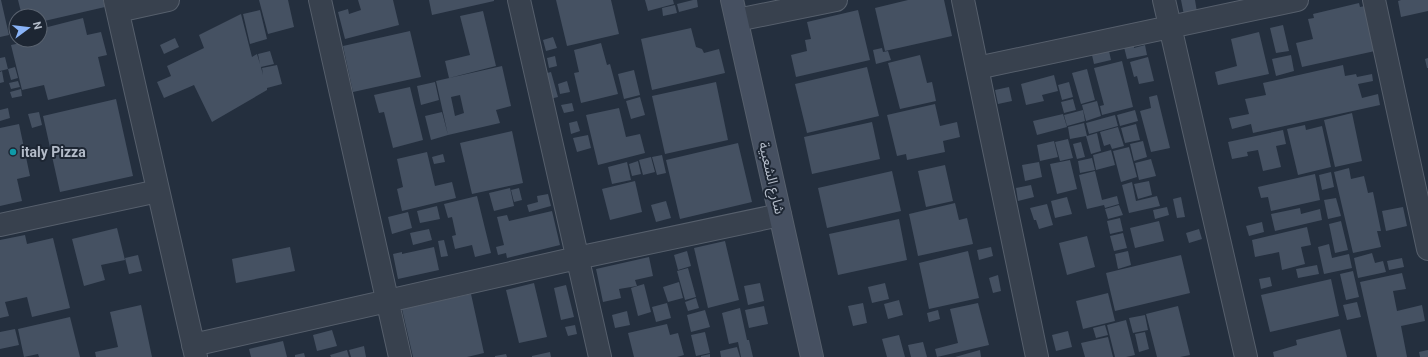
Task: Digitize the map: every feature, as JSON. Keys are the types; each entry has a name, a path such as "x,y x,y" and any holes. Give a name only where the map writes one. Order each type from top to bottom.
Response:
{"street":[{"path":"168,0 117,6 194,351 387,300 780,215"},
{"path":"320,0 400,357"},
{"path":"518,0 600,357"},
{"path":"734,10 836,0"},
{"path":"963,0 1037,357"},
{"path":"1164,0 1169,28 1246,357"},
{"path":"977,68 1297,0"},
{"path":"1374,0 1428,249"},
{"name":"شارع الشعبية","path":"734,10 812,357"},
{"path":"0,225 158,192"}],"building":[{"path":"0,0 1,0 8,35 0,37"},
{"path":"18,0 103,0 105,7 48,20 48,8 20,8"},
{"path":"259,0 288,0 294,27 268,34"},
{"path":"358,0 393,0 399,25 345,39 338,12 348,9 349,14 361,10"},
{"path":"429,0 494,0 494,1 432,15"},
{"path":"556,0 611,0 619,34 567,46"},
{"path":"645,0 673,0 674,4 648,11"},
{"path":"697,0 698,7 679,12 677,4"},
{"path":"908,0 944,0 952,36 885,51 875,8"},
{"path":"1181,0 1195,0 1197,12 1184,15"},
{"path":"1428,0 1428,11 1401,17 1398,1"},
{"path":"1359,3 1360,7 1365,6 1375,51 1302,67 1296,43 1313,39 1308,19 1314,18 1313,14"},
{"path":"675,5 677,13 663,16 662,8"},
{"path":"260,10 267,39 250,44 243,14"},
{"path":"858,10 870,60 796,77 791,55 807,51 805,40 811,39 807,22"},
{"path":"483,11 496,66 449,78 445,61 470,55 460,16"},
{"path":"241,14 252,57 257,54 260,64 258,54 270,51 274,64 261,67 263,75 262,68 277,65 282,84 267,88 267,90 212,122 194,85 164,98 157,82 171,76 167,66 204,48 199,35"},
{"path":"83,18 87,35 101,32 107,55 98,57 105,86 48,100 44,85 22,90 12,48 48,48 48,27"},
{"path":"1283,25 1289,51 1276,53 1270,28"},
{"path":"691,28 696,47 702,49 704,53 719,49 725,73 652,90 641,39"},
{"path":"410,31 421,77 353,92 343,46"},
{"path":"1259,32 1269,74 1218,85 1215,72 1237,66 1231,39"},
{"path":"553,37 557,48 546,51 543,40"},
{"path":"175,38 179,47 164,54 160,45"},
{"path":"601,43 607,65 610,64 618,94 581,103 574,73 579,72 574,50"},
{"path":"1134,45 1134,48 1145,45 1147,55 1127,59 1124,47"},
{"path":"882,48 883,52 888,51 891,60 876,64 873,50"},
{"path":"1109,51 1111,60 1094,64 1092,55"},
{"path":"920,55 927,83 932,82 936,101 900,109 888,63"},
{"path":"1291,55 1294,71 1276,76 1272,59"},
{"path":"555,56 557,66 549,68 547,58"},
{"path":"5,57 8,69 0,71 0,58"},
{"path":"1148,57 1154,81 1139,84 1137,76 1134,77 1130,62"},
{"path":"1428,58 1428,68 1427,68 1425,59"},
{"path":"1122,61 1133,107 1102,115 1100,106 1104,105 1094,68"},
{"path":"1343,65 1345,76 1356,74 1357,77 1372,74 1373,81 1358,84 1362,98 1378,94 1380,105 1253,133 1251,124 1232,129 1229,118 1249,114 1245,99 1266,95 1263,83"},
{"path":"502,66 511,106 496,110 500,123 448,135 436,81","holes":["460,95 464,113 455,116 451,97"]},
{"path":"15,67 18,78 11,80 8,69"},
{"path":"867,67 879,116 807,133 795,84"},
{"path":"1087,69 1095,100 1081,104 1072,73"},
{"path":"634,70 640,95 624,99 618,74"},
{"path":"2,71 4,82 0,83 0,72"},
{"path":"551,72 558,97 545,100 539,75"},
{"path":"1054,75 1058,91 1042,95 1044,101 1026,105 1021,84"},
{"path":"18,81 20,87 11,89 9,83"},
{"path":"567,81 570,92 560,94 558,84"},
{"path":"435,82 439,100 421,105 417,86"},
{"path":"716,82 728,140 665,154 652,96"},
{"path":"1069,82 1073,97 1062,100 1058,85"},
{"path":"410,87 423,140 393,148 384,112 379,113 374,95"},
{"path":"1009,87 1012,101 998,104 995,90"},
{"path":"21,89 22,96 12,98 10,92"},
{"path":"1157,95 1170,148 1151,152 1140,111 1151,108 1149,97"},
{"path":"640,97 645,115 631,119 626,101"},
{"path":"116,99 133,176 60,192 43,116"},
{"path":"1073,99 1076,110 1064,113 1061,102"},
{"path":"1097,101 1101,116 1086,121 1082,105"},
{"path":"572,103 574,111 564,113 561,105"},
{"path":"935,104 940,126 957,122 960,137 943,141 945,152 907,160 906,154 897,156 887,115"},
{"path":"8,108 10,118 0,121 0,110"},
{"path":"619,108 626,137 640,134 645,153 598,165 586,115"},
{"path":"1083,110 1085,121 1067,126 1064,115"},
{"path":"1135,110 1138,121 1120,126 1117,115"},
{"path":"39,112 42,125 32,128 28,114"},
{"path":"442,112 448,135 431,140 425,116"},
{"path":"1352,113 1362,161 1335,167 1324,120"},
{"path":"1063,114 1067,127 1037,135 1033,121"},
{"path":"1115,115 1118,126 1089,134 1086,123"},
{"path":"577,121 580,131 571,134 569,123"},
{"path":"872,122 880,159 812,174 804,137"},
{"path":"1084,123 1087,136 1097,133 1101,151 1091,154 1086,136 1070,139 1068,127"},
{"name":"italy Pizza","path":"19,124 30,176 17,179 22,201 0,206 0,128"},
{"path":"1136,124 1140,140 1125,143 1121,128"},
{"path":"1305,125 1306,130 1322,126 1331,167 1298,175 1287,129"},
{"path":"1118,127 1124,146 1112,149 1110,144 1104,146 1100,132"},
{"path":"1283,130 1286,144 1276,146 1281,167 1263,171 1258,150 1247,152 1248,156 1232,159 1228,142"},
{"path":"512,131 523,183 472,194 460,143"},
{"path":"588,135 591,148 577,152 573,138"},
{"path":"1068,139 1073,158 1060,161 1055,142"},
{"path":"1054,141 1058,157 1040,161 1037,145"},
{"path":"1143,141 1147,157 1134,161 1130,144"},
{"path":"1081,142 1085,157 1077,159 1073,144"},
{"path":"738,143 752,202 680,219 666,160"},
{"path":"1129,147 1137,177 1121,182 1113,151"},
{"path":"1111,150 1115,165 1096,170 1093,155"},
{"path":"427,152 435,186 452,182 456,198 402,211 397,189 403,187 397,159"},
{"path":"443,154 445,162 434,164 432,157"},
{"path":"662,155 666,173 657,175 652,157"},
{"path":"651,157 655,172 643,175 639,160"},
{"path":"1092,158 1095,170 1080,173 1078,161"},
{"path":"1151,159 1156,176 1139,180 1135,163"},
{"path":"1070,160 1077,189 1057,194 1050,164"},
{"path":"638,161 641,174 632,176 629,164"},
{"path":"627,162 631,180 612,184 608,167"},
{"path":"1039,162 1042,177 1025,181 1022,165"},
{"path":"945,165 953,201 926,207 918,171"},
{"path":"1349,168 1351,179 1364,176 1368,193 1373,192 1381,231 1377,231 1381,247 1353,253 1334,172"},
{"path":"892,171 901,211 827,228 818,188"},
{"path":"1095,171 1102,200 1117,196 1119,204 1105,208 1104,205 1087,209 1079,175"},
{"path":"1331,172 1334,187 1322,190 1319,175"},
{"path":"1315,174 1320,200 1271,211 1268,197 1261,198 1258,187"},
{"path":"635,181 642,212 610,220 602,189"},
{"path":"1149,181 1152,195 1138,199 1134,184"},
{"path":"1132,182 1136,201 1157,196 1160,206 1129,213 1122,185"},
{"path":"1031,185 1034,197 1018,201 1016,188"},
{"path":"510,188 514,206 494,211 489,193"},
{"path":"519,188 522,200 514,202 511,190"},
{"path":"548,194 551,206 529,212 527,205 538,202 537,196"},
{"path":"477,196 491,253 475,257 472,245 455,249 452,236 456,235 452,217 448,218 444,204"},
{"path":"1067,197 1072,214 1055,218 1051,201"},
{"path":"1181,197 1185,217 1177,218 1173,199"},
{"path":"1336,198 1341,216 1328,219 1324,200"},
{"path":"666,201 671,218 656,222 651,205"},
{"path":"955,203 959,220 967,218 973,244 918,256 909,214"},
{"path":"1047,204 1053,225 1039,229 1030,208"},
{"path":"1119,205 1123,215 1108,219 1105,209"},
{"path":"437,206 440,219 420,223 417,211"},
{"path":"1167,207 1169,215 1155,219 1153,210"},
{"path":"1403,207 1407,226 1386,231 1382,211"},
{"path":"1300,208 1301,214 1320,209 1322,220 1275,231 1271,214"},
{"path":"552,211 560,245 507,258 506,253 498,255 496,247 504,245 497,217 507,215 509,221"},
{"path":"408,212 412,228 392,234 388,217"},
{"path":"1120,218 1123,231 1110,234 1107,221"},
{"path":"899,219 907,260 838,275 829,234"},
{"path":"1159,221 1164,241 1135,248 1130,228"},
{"path":"1341,221 1348,250 1335,253 1329,224"},
{"path":"1262,222 1264,232 1249,236 1246,226"},
{"path":"1307,227 1311,245 1301,247 1305,264 1282,270 1279,252 1255,257 1252,240"},
{"path":"117,228 125,260 101,265 105,280 84,286 72,239"},
{"path":"429,229 432,240 413,245 410,233"},
{"path":"1199,229 1202,239 1189,243 1186,233"},
{"path":"1123,233 1127,248 1114,251 1110,236"},
{"path":"25,235 27,244 53,238 70,308 32,317 27,297 5,302 9,316 0,318 0,240"},
{"path":"1087,236 1095,267 1067,275 1059,243"},
{"path":"444,240 448,256 441,257 438,241"},
{"path":"725,241 739,300 708,308 694,248"},
{"path":"1329,244 1332,258 1349,254 1352,268 1324,274 1318,247"},
{"path":"290,247 295,271 236,283 232,259"},
{"path":"434,247 439,270 398,279 393,254 402,252 402,254"},
{"path":"991,247 993,256 979,260 977,250"},
{"path":"687,251 691,266 678,270 674,255"},
{"path":"968,251 979,298 929,309 919,263"},
{"path":"1128,251 1131,265 1118,269 1115,254"},
{"path":"1372,253 1375,263 1383,261 1386,272 1358,278 1354,258"},
{"path":"138,255 142,271 129,274 125,258"},
{"path":"1181,255 1190,293 1115,311 1106,273"},
{"path":"649,257 653,276 635,280 637,286 619,289 621,298 603,302 596,269"},
{"path":"1402,258 1404,267 1389,270 1387,261"},
{"path":"1317,265 1319,274 1298,278 1296,269"},
{"path":"688,268 696,297 685,300 677,271"},
{"path":"1353,271 1359,297 1346,300 1340,274"},
{"path":"1402,273 1406,289 1393,291 1397,311 1422,305 1425,321 1401,326 1407,357 1377,357 1360,282"},
{"path":"998,275 1001,291 993,293 989,278"},
{"path":"1270,277 1272,286 1261,289 1259,279"},
{"path":"1331,279 1339,316 1270,332 1261,295"},
{"path":"679,282 683,298 668,302 663,287"},
{"path":"534,283 547,337 519,343 506,290"},
{"path":"760,283 764,301 748,305 744,286"},
{"path":"885,283 889,299 872,303 868,287"},
{"path":"644,284 651,312 638,316 631,288"},
{"path":"566,285 574,317 561,320 554,288"},
{"path":"1108,293 1115,321 1083,329 1076,301"},
{"path":"471,294 484,353 467,357 413,357 402,309"},
{"path":"696,298 699,308 688,311 685,302"},
{"path":"899,300 903,315 888,319 884,304"},
{"path":"1357,302 1361,317 1347,320 1343,305"},
{"path":"667,303 671,318 656,322 652,307"},
{"path":"863,303 867,323 853,326 848,306"},
{"path":"978,303 989,345 937,357 935,349 958,343 950,309"},
{"path":"141,305 152,357 96,357 95,352 118,347 110,312"},
{"path":"764,306 768,324 749,328 745,310"},
{"path":"1178,306 1190,355 1180,357 1157,357 1146,314"},
{"path":"740,308 747,340 749,340 753,357 741,357 738,342 729,344 722,313"},
{"path":"705,310 710,327 691,332 687,315"},
{"path":"938,310 940,319 929,322 927,313"},
{"path":"627,311 630,325 615,328 612,315"},
{"path":"1145,315 1148,330 1133,333 1129,318"},
{"path":"70,317 80,357 39,357 38,354 24,357 18,329"},
{"path":"1126,320 1135,355 1115,357 1107,325"},
{"path":"667,324 670,335 678,333 684,355 677,357 634,357 628,333"},
{"path":"575,325 577,334 568,336 565,327"},
{"path":"1105,325 1108,335 1096,338 1093,328"},
{"path":"15,329 19,345 0,349 0,332"},
{"path":"1340,329 1347,357 1274,357 1273,352 1297,345 1296,340"},
{"path":"332,330 337,346 317,351 313,335"},
{"path":"1068,331 1072,347 1056,351 1052,335"},
{"path":"705,332 710,353 696,356 691,335"},
{"path":"1145,332 1149,349 1139,352 1135,334"},
{"path":"899,335 905,357 887,357 882,339"},
{"path":"1108,337 1113,357 1085,357 1081,343"},
{"path":"283,341 287,357 251,357 249,349"},
{"path":"923,342 927,357 911,357 908,345"},
{"path":"364,346 366,357 351,357 349,350"},
{"path":"737,347 740,357 721,357 720,351"},
{"path":"347,350 349,357 331,357 330,355"},
{"path":"980,350 981,357 955,357"},
{"path":"1428,350 1428,357 1420,357 1419,352"},
{"path":"550,352 551,357 532,357 532,356"},
{"path":"304,353 305,357 295,357 295,355"},
{"path":"506,354 507,357 495,357 495,356"},
{"path":"710,354 710,357 701,357 701,356"}],"place":[{"name":"italy Pizza","path":"13,152"}]}
